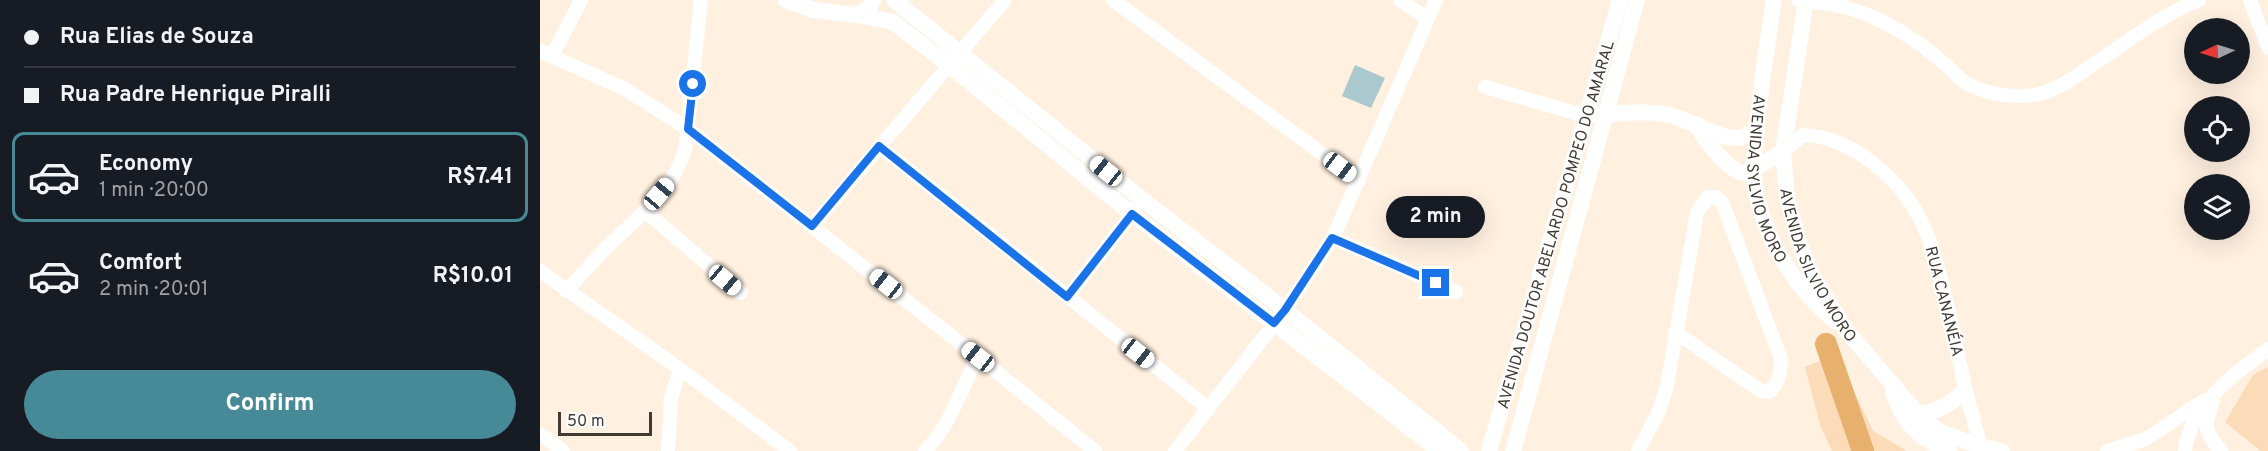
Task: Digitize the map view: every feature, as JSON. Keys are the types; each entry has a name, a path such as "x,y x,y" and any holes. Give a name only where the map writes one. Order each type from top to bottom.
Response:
{"main road":[{"path":"785,0 813,10 893,22 1132,214 1280,317 1461,451"},
{"path":"857,15 870,7 873,0"},
{"path":"894,0 1143,201 1440,451"},
{"name":"AVENIDA DOUTOR ABELARDO POMPEO DO AMARAL","path":"1489,451 1620,0"},
{"name":"AVENIDA DOUTOR ABELARDO POMPEO DO AMARAL","path":"1513,451 1550,323 1604,115 1638,0"},
{"name":"AVENIDA SYLVIO MORO","path":"1774,0 1756,128 1753,169 1758,201 1767,227 1796,282 1818,307 1846,330"},
{"name":"AVENIDA SILVIO MORO","path":"1806,0 1783,152 1787,198 1799,242 1811,273 1846,330 1917,413 1938,430 1979,448 2002,451"},
{"path":"1586,116 1667,114 1696,123 1720,135 1734,138 1745,136 1756,128"},
{"path":"1696,123 1700,132 1730,168 1741,174 1783,152"},
{"path":"1529,316 1550,323"},
{"path":"1891,385 1899,411 1909,425 1920,435 1949,451"},
{"path":"1917,413 1941,409 1957,399 1965,390"}],"street":[{"path":"581,0 546,53 625,89 688,129 1095,451"},
{"path":"566,291 645,211 679,167 683,158 688,129 701,0"},
{"path":"812,226 1005,0"},
{"path":"1113,0 1359,181"},
{"path":"1400,0 1428,19"},
{"path":"1175,451 1280,317 1332,238 1359,181 1436,0"},
{"path":"1798,0 1835,2 1853,8 1898,30 1923,46 1965,82 1985,92 2027,95 2046,92 2064,84 2155,23 2199,0"},
{"path":"2250,0 2268,48"},
{"path":"1485,87 1586,116"},
{"name":"RUA CANANÉIA","path":"1783,152 1803,135 1813,135 1841,144 1873,163 1894,180 1905,195 1923,223 1934,250 1979,448"},
{"path":"879,146 1209,409"},
{"path":"1638,451 1659,411 1667,386 1675,332 1697,213 1708,197 1716,197 1722,202 1781,359 1777,384 1769,392 1761,391 1675,332"},
{"path":"1067,297 1143,201"},
{"path":"645,211 741,293"},
{"path":"1332,238 1456,292"},
{"path":"540,271 680,369 790,451"},
{"path":"2107,451 2146,439 2217,392 2268,349"},
{"path":"925,451 936,440 949,418 978,357"},
{"path":"668,451 671,399 680,369"},
{"path":"2185,451 2196,415 2217,392"},
{"path":"2217,392 2205,418 2210,435 2221,451"},
{"path":"540,434 563,451"}],"shaded area":[{"path":"1836,354 1873,431 1907,451 1832,451 1820,425 1805,367"},
{"path":"2268,367 2268,451 2261,451 2225,422 2253,375"}],"building":[{"path":"1355,65 1385,78 1371,108 1342,96"}],"waterway":[{"path":"1826,344 1863,451"}],"route":[{"path":"693,84 688,129 812,226 879,146 1067,297 1132,214 1274,323 1332,238 1436,283"}]}
